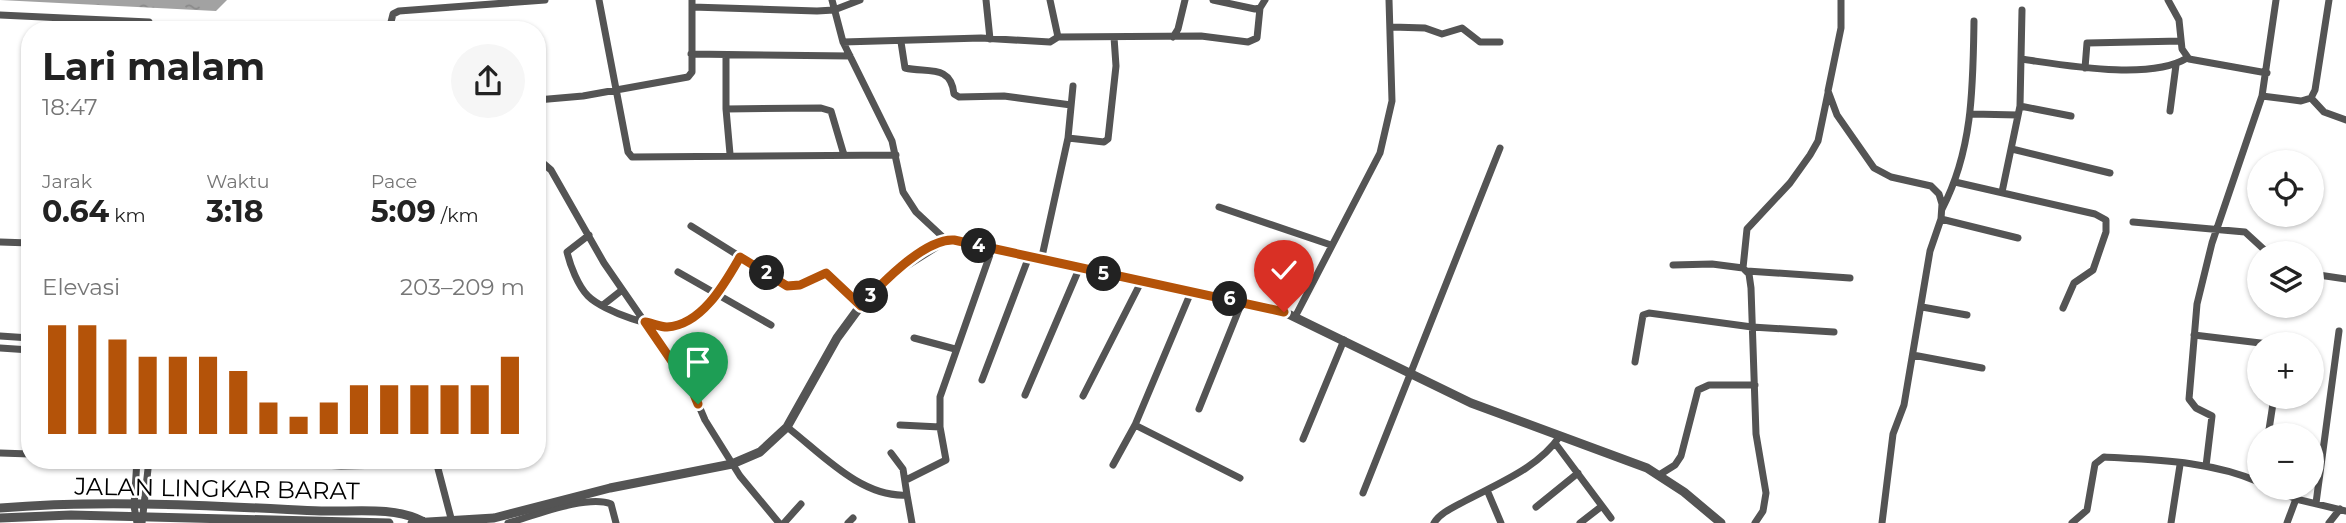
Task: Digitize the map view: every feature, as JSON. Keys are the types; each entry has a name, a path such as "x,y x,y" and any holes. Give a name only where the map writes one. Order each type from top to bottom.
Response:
{"street":[{"path":"391,21 393,14 399,11 545,0"},
{"path":"599,0 632,157 730,154 896,155"},
{"path":"832,0 842,42 874,101 896,155 903,192 916,212 946,240 1242,302 1295,317 1471,403 1558,440 1647,468 1684,492 1721,523"},
{"path":"546,99 616,91 688,77 692,72 692,3 834,10 860,0"},
{"path":"986,0 990,39"},
{"path":"1050,0 1058,37"},
{"path":"1172,37 1178,29 1185,0"},
{"path":"1213,0 1260,8"},
{"path":"842,42 990,39 1050,42 1058,37 1172,37 1254,41 1259,29 1260,8 1265,0"},
{"path":"1295,317 1380,153 1392,101 1392,27 1389,0"},
{"path":"1755,523 1766,500 1756,434 1752,327 1745,269 1747,229 1790,183 1818,141 1841,28 1841,0"},
{"path":"2168,0 2179,20 2181,41 2187,58"},
{"path":"2206,467 2212,416 2196,408 2189,399 2197,304 2217,228 2262,96 2276,0"},
{"path":"2262,96 2301,102 2311,99 2315,90 2329,0"},
{"path":"2002,192 2019,110 2022,10"},
{"path":"0,15 128,21"},
{"path":"1942,209 1955,182 1972,114 1974,21"},
{"path":"1392,27 1425,28 1442,34 1462,28 1480,42 1500,42"},
{"path":"1068,138 1104,142 1108,139 1116,66 1114,37"},
{"path":"901,41 905,68 947,75 953,82 956,96 1004,96 1071,105"},
{"path":"2085,68 2087,43 2181,41"},
{"path":"691,54 850,56"},
{"path":"726,55 726,109 730,154"},
{"path":"2021,59 2085,68 2163,69 2187,58 2267,73"},
{"path":"2170,111 2176,65"},
{"path":"1041,261 1068,138 1073,86"},
{"path":"1828,90 1842,125 1874,168 1891,177 1931,186 1941,199 1941,219 1930,251 1904,405 1893,434 1882,523"},
{"path":"2311,99 2324,112 2346,120"},
{"path":"726,109 827,109 834,118 844,155"},
{"path":"1972,114 2019,110 2071,116"},
{"path":"1363,493 1500,148"},
{"path":"2012,149 2110,173"},
{"path":"546,166 622,290 693,392 705,421 732,464 781,523 800,504"},
{"path":"1955,182 2095,214 2106,220 2106,232 2093,270 2074,283 2063,308"},
{"path":"1219,207 1331,246"},
{"path":"1941,219 2018,238"},
{"path":"2133,222 2245,232 2255,241"},
{"path":"691,226 787,286 800,285 826,273 861,306"},
{"path":"589,235 568,248 568,256 587,295 603,305 662,327 681,323 718,294 740,257"},
{"name":"JALAN LINGKAR BARAT","path":"6,519 279,517 397,513 417,522 495,520 610,488 732,464 760,452 787,427 837,338 861,306 889,276 946,240"},
{"path":"0,242 21,243"},
{"path":"906,480 946,460 940,427 940,397 992,249"},
{"path":"982,380 1028,259"},
{"path":"1673,265 1850,278"},
{"path":"1025,395 1079,269"},
{"path":"678,272 771,325"},
{"path":"2324,276 2346,279"},
{"path":"1083,396 1141,282"},
{"path":"603,305 622,290"},
{"path":"1113,465 1135,425 1191,292"},
{"path":"1199,410 1242,302"},
{"path":"1922,307 1967,315"},
{"path":"1635,362 1646,313 1752,327 1834,332"},
{"path":"2316,503 2339,331"},
{"path":"2194,335 2247,341"},
{"path":"0,336 21,337"},
{"path":"914,338 955,349"},
{"path":"1303,439 1345,340"},
{"path":"0,348 21,349"},
{"path":"1913,355 1982,368"},
{"path":"1659,475 1675,465 1681,456 1698,390 1709,385 1755,385"},
{"path":"900,425 940,427"},
{"path":"1135,425 1240,478"},
{"path":"787,427 862,484 890,496 907,495"},
{"path":"1558,440 1577,473 1611,518"},
{"path":"1434,523 1448,510 1536,461 1558,440"},
{"path":"0,453 21,454"},
{"path":"891,453 897,458 906,480 912,523"},
{"path":"2071,523 2087,510 2099,459 2168,461 2237,472 2247,477"},
{"path":"2171,523 2180,465"},
{"path":"134,506 136,469"},
{"path":"141,517 148,469"},
{"path":"438,469 452,522"},
{"path":"1536,507 1577,473"},
{"path":"1488,490 1501,523"},
{"path":"2287,523 2295,500"},
{"path":"2300,500 2343,510"},
{"path":"508,523 577,504 603,501 611,504 616,523"},
{"name":"JALAN LINGKAR BARAT","path":"0,508 78,504 134,506 141,517"},
{"path":"1580,523 1602,506"},
{"path":"2329,523 2343,510"},
{"name":"JALAN LINGKAR BARAT","path":"279,517 389,523"}],"water":[{"path":"0,0 227,0 216,11"}],"route":[{"path":"698,404 693,392 645,322 670,327 696,313 716,297 740,257 787,286 800,285 826,273 861,306 889,276 939,243 954,240 1028,259 1284,312"}]}
